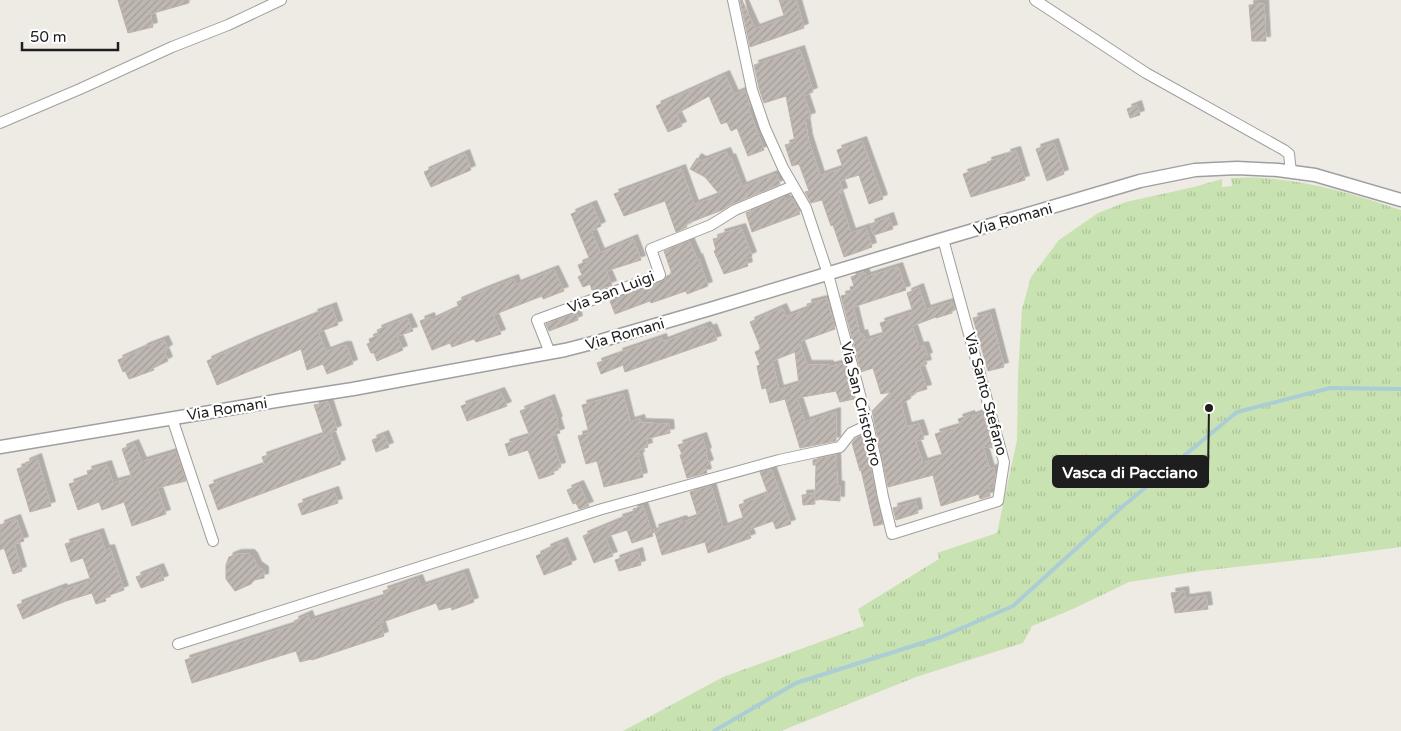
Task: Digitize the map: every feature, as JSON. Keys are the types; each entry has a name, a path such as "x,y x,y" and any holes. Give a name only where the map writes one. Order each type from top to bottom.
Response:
{"street":[{"path":"0,123 172,47 228,25 281,0"},
{"name":"Via San Cristoforo","path":"733,0 752,90 765,128 783,168 806,208 828,274 868,425 892,534"},
{"path":"1035,0 1146,73 1284,150 1289,154 1291,172"},
{"name":"Via Romani","path":"0,447 354,389 550,353 600,341 1140,181 1195,170 1236,168 1315,175 1401,200"},
{"name":"Via San Luigi","path":"550,353 537,320 660,275 651,249 711,225 735,210 793,186"},
{"name":"Via Santo Stefano","path":"892,534 998,501 1004,462 944,239"},
{"path":"172,418 213,541"},
{"path":"178,644 602,509 762,464 840,447 851,433 868,425"}],"green space":[{"path":"1231,178 1258,178 1315,185 1401,210 1401,547 1200,571 1129,582 1032,626 1023,643 916,677 781,731 623,731 723,677 864,626 858,609 939,559 937,553 997,533 1017,440 1022,309 1031,277 1059,240 1098,213 1126,202 1222,179 1222,187 1232,186"}],"building":[{"path":"118,0 189,0 189,3 150,14 153,27 128,33"},
{"path":"740,0 742,0 755,29 785,18 779,0 796,0 804,28 750,47"},
{"path":"1264,4 1266,41 1252,41 1249,5"},
{"path":"800,50 813,92 804,96 811,117 805,119 808,139 820,176 843,168 837,150 862,141 883,199 869,204 859,175 839,181 843,192 838,194 851,233 866,228 872,247 844,257 822,200 811,203 805,192 809,191 799,164 792,166 785,145 795,142 786,96 764,103 754,65"},
{"path":"725,75 734,95 745,90 750,107 748,108 764,150 748,156 737,128 731,131 727,122 721,124 709,96 676,114 682,126 668,132 656,106"},
{"path":"1137,105 1140,115 1130,118 1127,109"},
{"path":"1054,143 1064,174 1047,181 1036,149"},
{"path":"1016,151 1025,180 971,197 963,174 988,166 987,162"},
{"path":"726,152 729,159 731,158 742,187 776,174 780,184 686,224 687,227 676,232 665,201 624,216 614,194 681,169 694,205 720,195 705,177 690,169 697,158 702,161"},
{"path":"465,154 471,170 431,187 424,172"},
{"path":"784,197 786,201 792,198 800,214 752,232 746,213"},
{"path":"592,205 601,226 591,231 600,253 633,239 641,260 606,271 612,285 596,291 592,290 590,284 583,287 578,277 582,275 578,265 590,260 571,214"},
{"path":"889,217 893,229 874,235 870,224"},
{"path":"741,228 752,256 746,259 748,266 724,274 714,251 716,250 713,239 721,237 720,234"},
{"path":"689,241 698,258 708,286 687,294 686,291 651,303 650,301 615,314 610,301 665,280 667,276 672,274 664,251"},
{"path":"898,267 906,290 853,307 860,335 863,334 865,341 884,335 880,323 913,312 907,293 919,288 926,310 952,302 955,310 952,313 912,326 919,347 924,346 928,357 925,358 927,364 919,366 927,389 910,394 911,398 901,404 907,427 919,424 924,439 915,441 923,463 943,457 935,434 961,426 958,419 982,413 993,448 983,447 990,470 994,468 995,478 993,487 989,488 990,496 980,499 979,494 941,506 933,475 888,487 872,411 891,392 881,394 873,368 861,372 841,296 852,293 850,287 854,286 851,277 864,272 866,277"},
{"path":"554,270 564,291 543,299 542,296 493,315 501,334 476,342 474,339 452,347 450,343 432,350 420,321 430,317 431,321 459,308 457,302 514,279 516,285"},
{"path":"827,299 835,329 799,342 807,365 829,365 829,367 845,363 854,399 840,402 836,391 797,398 805,422 836,412 836,441 800,448 785,399 770,403 766,388 762,389 757,366 760,365 755,352 761,349 750,322 782,308 786,317 808,309 807,304","holes":["795,352 799,384 779,390 772,361"]},
{"path":"332,307 338,325 318,332 326,352 347,346 353,364 327,374 323,364 307,370 301,349 217,385 207,361"},
{"path":"576,313 578,320 549,331 546,324"},
{"path":"990,313 1004,367 988,371 973,318"},
{"path":"407,318 413,331 397,336 403,350 377,361 367,344 370,343 369,339 379,335 377,330"},
{"path":"706,326 709,330 712,328 717,340 625,372 623,365 601,374 597,363 619,355 618,353 662,338 663,342"},
{"path":"164,340 168,349 164,351 168,361 153,368 154,370 129,379 125,371 123,372 118,360"},
{"path":"500,392 507,406 467,421 461,406"},
{"path":"623,394 630,422 640,419 641,423 669,424 670,433 646,439 648,447 638,450 643,477 604,487 597,461 586,464 578,436 589,433 582,405"},
{"path":"550,399 560,433 551,436 561,467 553,469 554,474 539,479 528,450 509,456 505,444 530,436 520,411"},
{"path":"328,402 337,430 327,434 330,433 341,464 218,510 209,485 265,465 262,457 324,435 314,405"},
{"path":"384,435 389,447 376,452 372,440"},
{"path":"863,435 883,524 874,526 861,470 852,443"},
{"path":"702,437 709,464 705,466 707,473 687,478 678,445"},
{"path":"134,444 142,462 176,452 186,481 157,488 166,514 132,526 124,502 102,510 99,502 78,510 69,484 89,477 87,471 107,465 113,483 132,478 122,449"},
{"path":"836,455 837,485 840,486 840,501 815,499 816,465 813,465 813,460"},
{"path":"37,458 51,506 30,512 17,469 26,466 25,463"},
{"path":"771,469 791,524 776,529 773,521 748,530 751,538 708,553 705,542 662,555 654,529 698,517 690,492 711,486 723,528 744,520 739,505 768,494 760,472"},
{"path":"579,485 589,506 579,509 576,503 573,504 567,490"},
{"path":"334,491 338,503 302,515 298,504"},
{"path":"814,494 815,504 803,505 802,495"},
{"path":"916,502 918,513 896,520 893,508"},
{"path":"643,506 653,536 632,543 627,530 605,537 613,556 594,563 583,536 619,521 618,519 634,514 633,509"},
{"path":"16,519 24,541 14,544 22,571 13,574 4,548 0,550 0,525"},
{"path":"99,533 105,550 110,549 124,590 104,597 106,601 96,604 92,593 66,601 23,619 17,605 62,588 63,590 91,581 83,558 71,562 65,544"},
{"path":"563,542 572,564 544,575 536,556 547,551 546,549"},
{"path":"638,552 641,565 619,571 615,560"},
{"path":"237,554 250,554 257,566 264,571 264,578 254,580 251,584 235,591 226,579 226,565 229,557"},
{"path":"159,568 164,580 141,588 136,577"},
{"path":"464,573 474,602 452,610 451,607 439,610 436,603 380,623 384,636 312,660 300,662 296,651 192,683 185,660 295,625 294,621 308,615 310,621 385,597 383,591 418,579 421,587"},
{"path":"1184,591 1185,599 1206,596 1208,609 1175,613 1171,593"}],"waterway":[{"path":"714,731 796,683 941,637 1013,606 1122,507 1237,412 1330,388 1401,389"}],"place":[{"name":"Vasca di Pacciano","path":"1209,408"}]}
